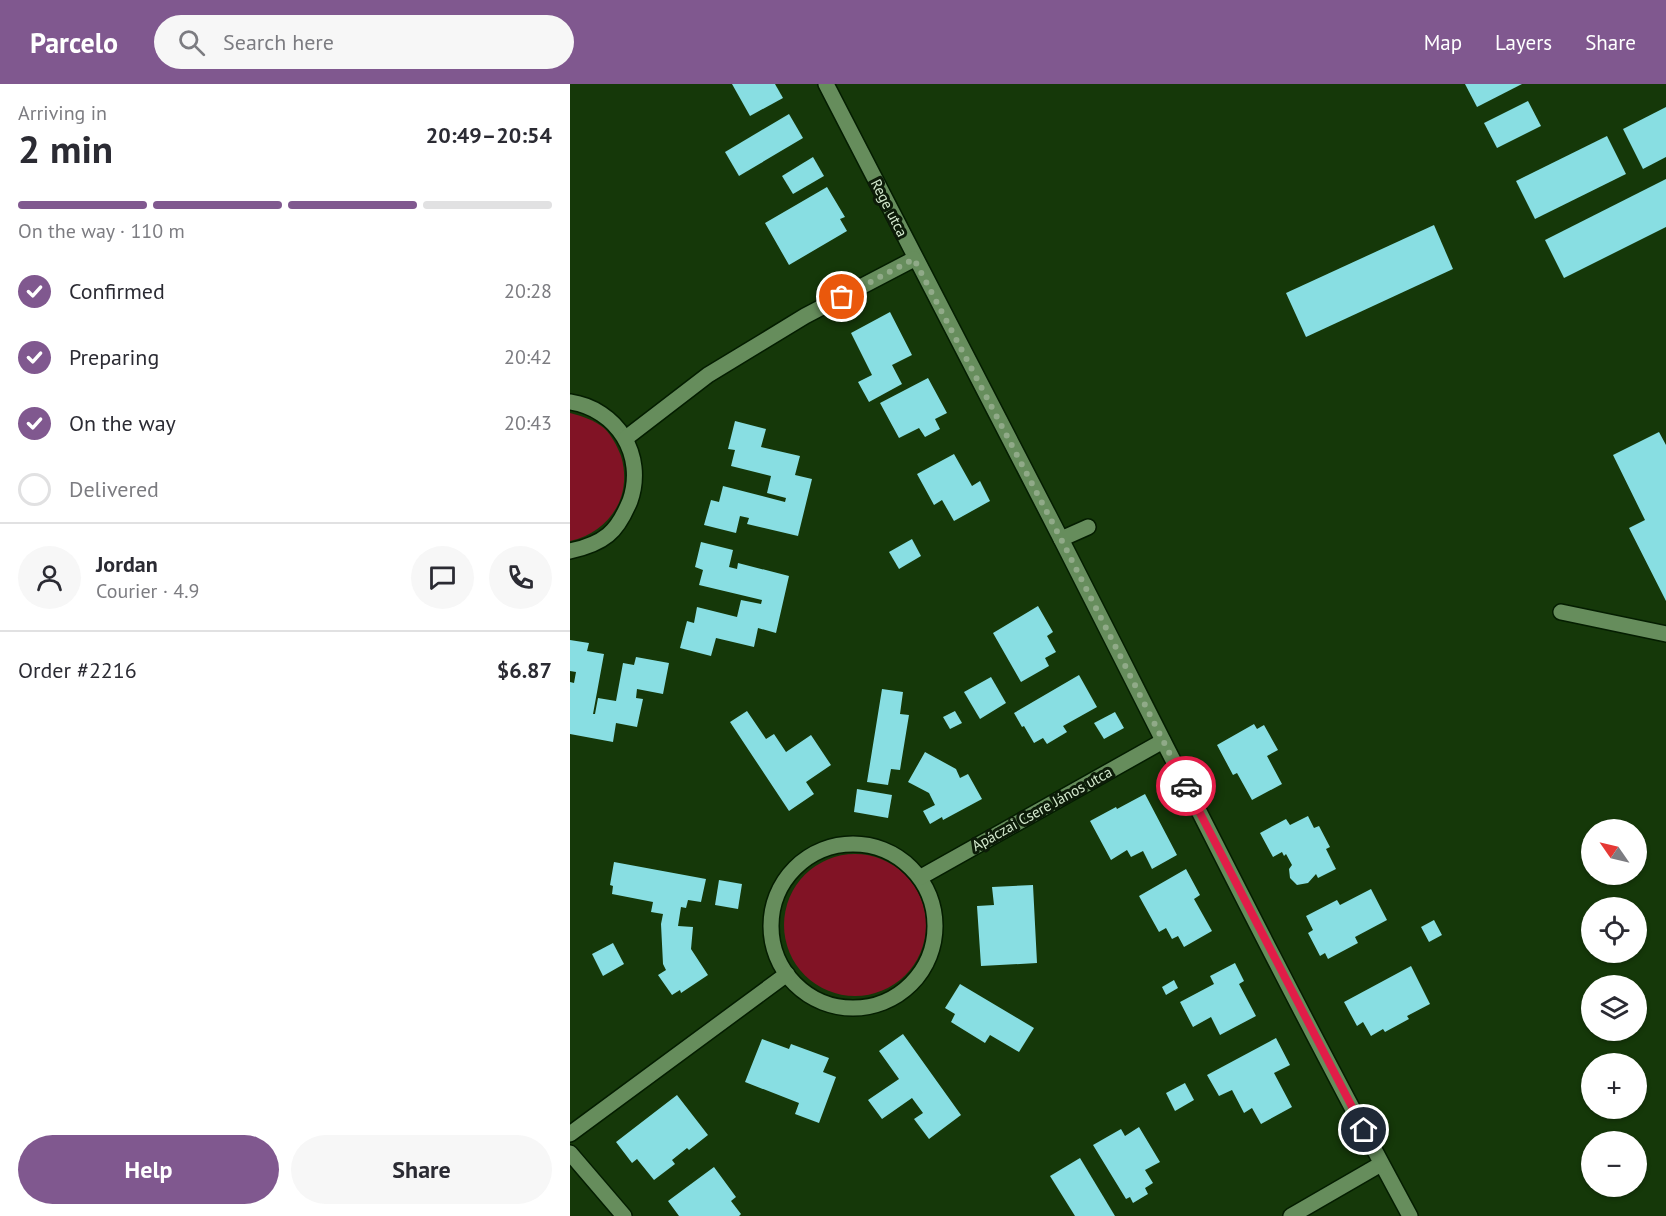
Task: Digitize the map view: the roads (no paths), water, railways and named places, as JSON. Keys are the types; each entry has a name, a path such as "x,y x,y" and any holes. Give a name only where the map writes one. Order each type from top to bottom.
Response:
{"street":[{"name":"Rege utca","path":"826,84 914,259 1061,539 1381,1164 1410,1216"},
{"path":"626,438 708,375 805,316 914,259"},
{"path":"570,402 585,404 608,417 626,438 634,463 634,489 625,514 609,534 586,548 570,551"},
{"path":"1061,539 1088,527"},
{"path":"1561,612 1666,634"},
{"name":"Apáczai Csere János utca","path":"921,877 1163,741"},
{"path":"848,843 866,844 876,845 901,857 921,877 934,903 936,933 928,962 911,986 886,1002 857,1009 828,1005 802,991 787,974 782,969 772,942 771,914 780,887 797,865 820,849 848,843"},
{"path":"570,1134 787,974"},
{"path":"570,1153 624,1216"},
{"path":"1291,1216 1381,1164"}]}
